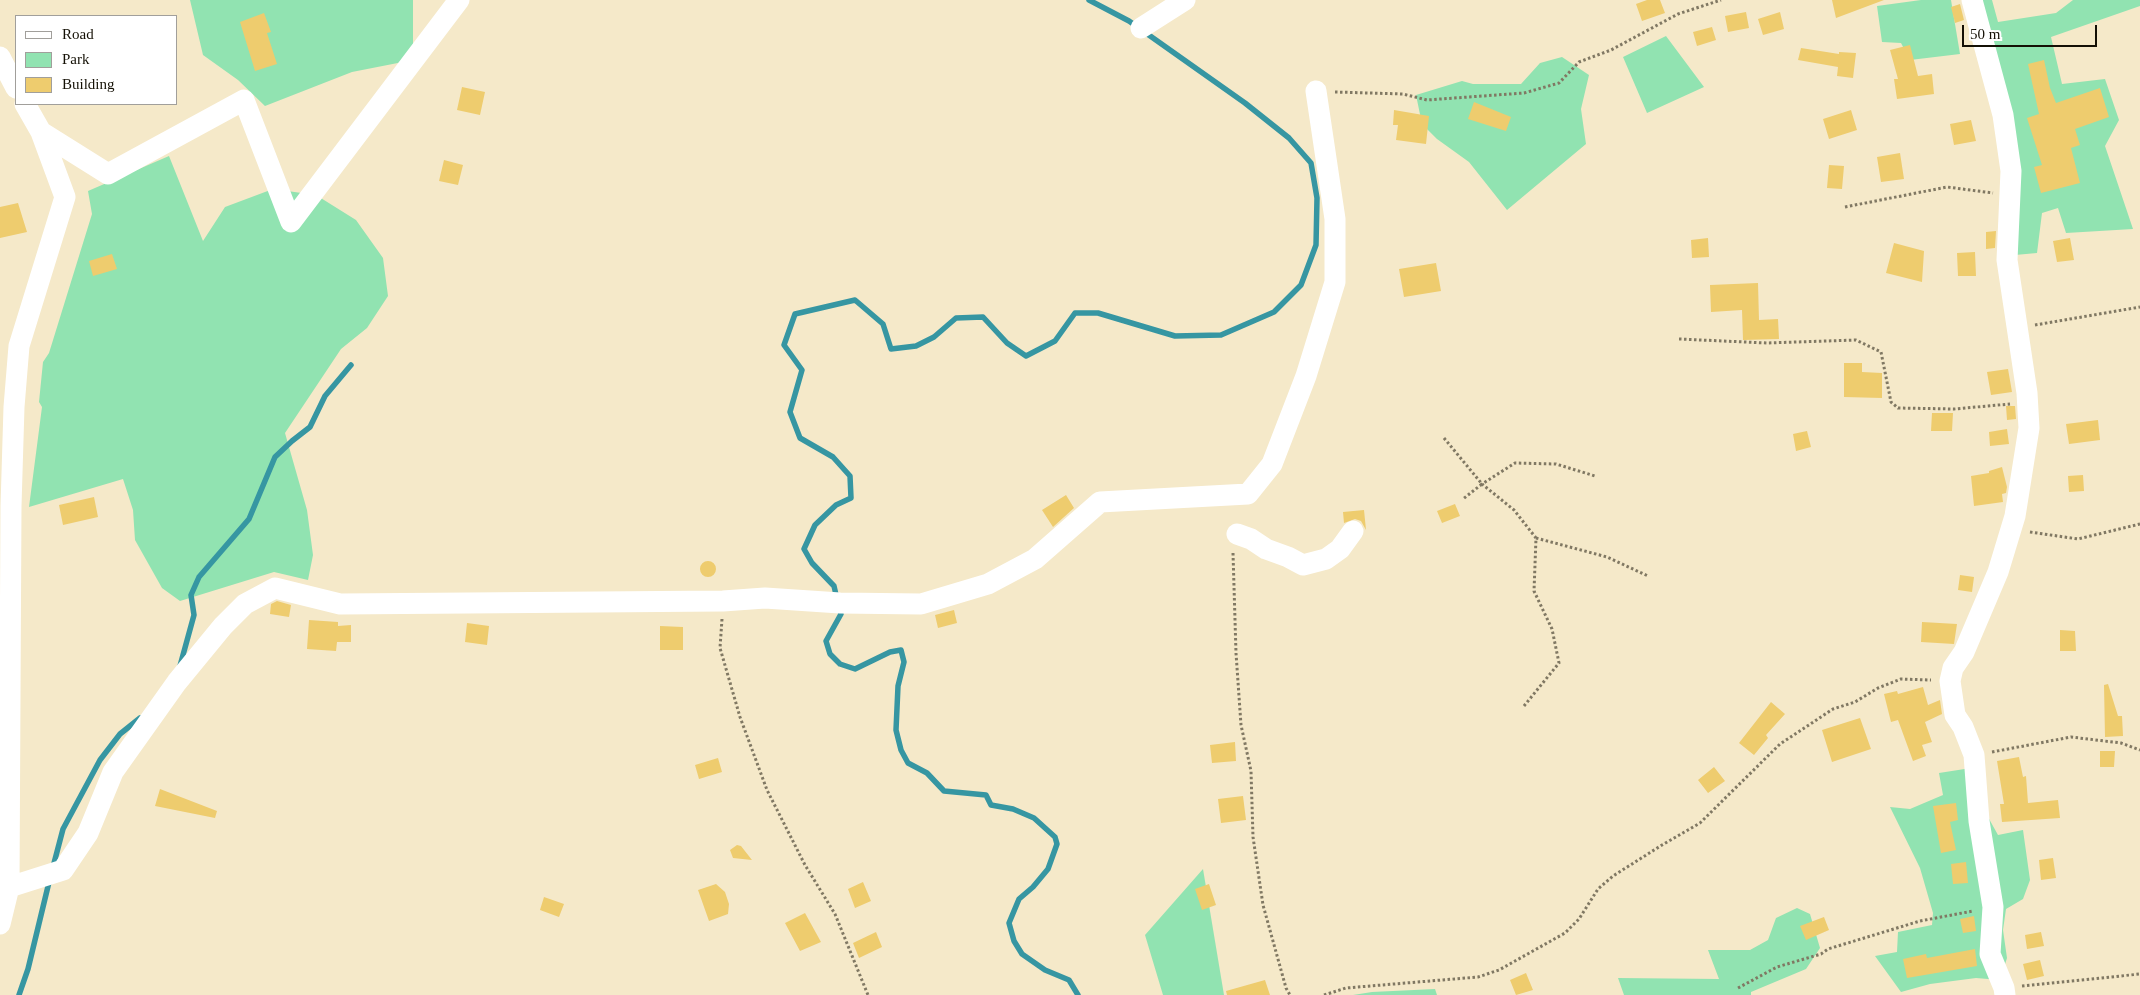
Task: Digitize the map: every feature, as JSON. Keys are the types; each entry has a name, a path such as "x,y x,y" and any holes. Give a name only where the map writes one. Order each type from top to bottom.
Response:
{"street":[{"path":"41,132 108,174 244,100 291,222 459,0"},
{"path":"1140,28 1185,0"},
{"path":"1972,0 2003,115 2012,171 2006,260 2027,402 2028,428 2015,516 2011,530 1998,572 1964,652 1953,668 1950,682 1955,715 1964,727 1974,755 1979,821 1994,907 1990,954 2005,991"},
{"path":"0,58 15,86"},
{"path":"4,889 63,870 88,833 113,772 177,682 223,626 245,604 275,588 340,604 723,601 766,598 840,603 921,604 988,584 1036,559 1100,502 1248,494 1272,464 1306,376 1335,282 1335,219 1316,91"},
{"path":"0,924 4,889 10,506 14,406 19,346 65,197 41,132 26,105"},
{"path":"1237,534 1252,539 1266,549 1303,565 1326,559 1340,549 1352,531"}],"path":[{"path":"1316,91 1403,94 1427,100 1524,93 1560,83 1579,62 1611,50 1678,14 1721,0"},
{"path":"1845,206 1947,187 2011,195"},
{"path":"2016,327 2140,307"},
{"path":"1679,339 1766,343 1856,340 1881,352 1891,402 1898,408 1954,409 2027,402"},
{"path":"1444,438 1482,484 1514,510 1536,538 1607,557 1648,576"},
{"path":"1463,499 1515,462 1556,464 1595,476"},
{"path":"2011,530 2078,539 2140,524"},
{"path":"1237,534 1232,548 1236,654 1241,725 1251,771 1253,837 1263,905 1286,988 1290,995"},
{"path":"1524,706 1559,663 1552,629 1534,591 1536,538"},
{"path":"723,601 720,648 750,744 767,790 805,865 835,914 868,995"},
{"path":"1324,995 1346,988 1478,977 1499,970 1566,933 1579,919 1598,889 1606,882 1662,844 1700,823 1780,744 1833,709 1854,702 1878,688 1901,679 1950,682"},
{"path":"1974,755 2071,737 2121,743 2140,750"},
{"path":"1738,988 1777,967 1821,954 1828,949 1920,921 1994,907"},
{"path":"2005,991 2140,974"}],"green space":[{"path":"190,0 413,0 413,60 352,72 265,106 238,80 203,55"},
{"path":"1921,0 1951,0 1960,54 1910,60 1901,43 1882,42 1877,6"},
{"path":"1971,0 1992,0 1998,22 2056,13 2073,0 2140,0 2140,6 2051,37 2062,84 2105,79 2119,120 2105,146 2133,229 2066,233 2058,208 2042,213 2037,253 2015,255 2015,211"},
{"path":"1666,36 1704,87 1647,113 1623,57"},
{"path":"1562,57 1589,75 1581,109 1586,144 1507,210 1469,162 1437,139 1422,124 1416,95 1462,81 1473,84 1521,84 1540,63"},
{"path":"169,156 203,241 225,207 273,189 316,195 356,220 383,258 388,296 367,328 341,349 285,433 307,510 313,555 308,580 274,572 180,601 162,588 135,540 133,510 123,479 29,507 42,407 39,402 43,362 49,353 92,214 88,191"},
{"path":"1971,768 1983,808 1998,835 2023,830 2030,880 2023,899 2006,909 2003,930 2007,958 2000,980 1976,978 1930,984 1901,992 1875,956 1897,952 1898,932 1932,925 1933,913 1920,868 1890,807 1910,809 1943,795 1939,773"},
{"path":"1203,869 1224,995 1163,995 1145,935"},
{"path":"1797,908 1810,914 1820,948 1806,969 1751,992 1751,995 1624,995 1618,978 1719,979 1708,950 1750,950 1768,940 1776,918"},
{"path":"1435,989 1437,995 1353,995 1372,992"}],"building":[{"path":"1647,0 1660,0 1665,13 1642,21 1636,4"},
{"path":"1832,0 1884,0 1836,18"},
{"path":"1960,4 1964,20 1955,23 1951,7"},
{"path":"1746,12 1749,28 1728,32 1725,16"},
{"path":"1780,12 1784,29 1763,35 1758,19"},
{"path":"264,13 271,32 267,33 277,64 255,71 240,22"},
{"path":"1712,27 1716,40 1697,46 1693,32"},
{"path":"1910,45 1918,76 1932,74 1934,94 1897,99 1894,79 1898,79 1890,50"},
{"path":"1801,48 1839,54 1839,52 1856,53 1853,78 1837,76 1838,67 1798,60"},
{"path":"2044,60 2050,88 2056,103 2100,88 2109,117 2075,129 2080,145 2071,148 2080,183 2041,193 2034,167 2042,165 2027,118 2039,114 2028,64"},
{"path":"462,87 485,92 480,115 457,110"},
{"path":"1474,102 1511,117 1506,131 1468,119"},
{"path":"1394,110 1429,116 1426,144 1396,140 1398,125 1393,125"},
{"path":"1851,110 1857,130 1829,139 1823,119"},
{"path":"1971,120 1976,141 1954,145 1950,124"},
{"path":"1900,153 1904,179 1881,182 1877,157"},
{"path":"444,160 463,165 458,185 439,181"},
{"path":"1829,165 1844,166 1842,189 1827,188"},
{"path":"18,203 27,232 0,238 0,207"},
{"path":"1996,231 1995,248 1986,249 1986,232"},
{"path":"1708,238 1709,257 1692,258 1691,240"},
{"path":"2070,238 2074,260 2057,262 2053,241"},
{"path":"1894,243 1924,251 1922,282 1886,273"},
{"path":"1975,252 1976,276 1958,276 1957,253"},
{"path":"112,254 117,269 93,276 89,261"},
{"path":"1436,263 1441,291 1404,297 1399,269"},
{"path":"1758,283 1759,320 1778,319 1779,339 1743,340 1742,310 1711,312 1710,285"},
{"path":"1844,363 1862,363 1862,372 1882,373 1882,398 1844,397"},
{"path":"2008,369 2012,392 1991,395 1987,372"},
{"path":"2006,406 2015,406 2016,419 2007,420"},
{"path":"1932,413 1953,413 1952,431 1931,431"},
{"path":"2098,420 2100,440 2069,444 2066,424"},
{"path":"2007,429 2009,444 1990,446 1989,432"},
{"path":"1807,431 1811,447 1796,451 1793,434"},
{"path":"2002,467 2007,487 2006,493 2002,494 2003,502 1974,506 1971,476 1989,473 1989,471"},
{"path":"2083,475 2084,491 2069,492 2068,476"},
{"path":"1066,495 1074,508 1053,527 1042,510"},
{"path":"94,497 98,517 63,525 59,505"},
{"path":"1455,504 1460,516 1442,523 1437,511"},
{"path":"1364,510 1366,530 1361,521 1355,519 1344,523 1343,512"},
{"path":"708,561 714,563 716,569 714,575 708,577 702,575 700,569 702,563"},
{"path":"1960,575 1974,577 1972,592 1958,590"},
{"path":"277,601 291,605 289,617 270,614 271,604"},
{"path":"954,610 957,623 938,628 935,615"},
{"path":"309,620 338,622 338,626 351,625 351,642 337,642 336,651 307,649"},
{"path":"1922,622 1957,624 1954,644 1921,642"},
{"path":"467,623 489,626 487,645 465,642"},
{"path":"660,626 683,627 683,650 660,650"},
{"path":"2060,630 2075,631 2076,651 2060,651"},
{"path":"2108,684 2118,716 2122,716 2123,736 2105,737 2104,685"},
{"path":"1923,687 1928,705 1940,700 1942,714 1925,722 1932,742 1922,745 1926,756 1913,761 1898,720 1891,722 1884,694 1897,691 1898,694"},
{"path":"1771,702 1785,714 1766,735 1768,738 1754,755 1739,743"},
{"path":"1860,718 1871,749 1832,762 1822,730"},
{"path":"1235,742 1236,761 1212,763 1210,745"},
{"path":"2100,751 2115,751 2114,767 2100,767"},
{"path":"2019,757 2023,777 2026,776 2028,803 2058,800 2060,818 2002,822 2000,804 2004,804 1997,761"},
{"path":"718,758 722,772 699,779 695,765"},
{"path":"1714,767 1725,781 1708,793 1698,780"},
{"path":"160,789 217,811 215,818 155,806"},
{"path":"1243,796 1246,820 1221,823 1218,799"},
{"path":"1956,803 1958,820 1950,822 1956,850 1941,853 1933,806"},
{"path":"737,845 741,846 752,860 733,858 730,850"},
{"path":"2053,858 2056,878 2041,880 2039,860"},
{"path":"1966,862 1968,883 1953,884 1951,864"},
{"path":"863,882 871,901 855,908 848,889"},
{"path":"716,884 725,892 729,904 728,914 709,921 698,890"},
{"path":"1209,884 1216,905 1202,910 1195,889"},
{"path":"544,897 564,904 559,917 540,910"},
{"path":"805,913 821,942 800,951 785,923"},
{"path":"1974,916 1976,931 1963,933 1960,919"},
{"path":"1824,917 1829,930 1806,940 1800,926"},
{"path":"876,932 882,947 859,958 853,943"},
{"path":"2041,932 2044,946 2027,949 2025,935"},
{"path":"1975,949 1977,966 1907,978 1903,959 1926,954 1927,958"},
{"path":"2040,960 2044,976 2027,980 2023,964"},
{"path":"1526,973 1533,990 1516,995 1510,980"},
{"path":"1265,980 1270,995 1227,995 1226,991"}],"waterway":[{"path":"837,599 834,586 812,563 804,549 815,525 836,505 851,498 850,476 833,457 800,438 790,412 802,370 784,345 795,314 855,300 883,324 891,349 916,346 934,337 956,318 983,317 1007,343 1026,356 1055,341 1075,313 1098,313 1175,336 1221,335 1274,312 1301,285 1316,245 1317,198 1311,163 1289,138 1245,103 1129,21 1089,0"},
{"path":"180,666 194,615 191,595 199,577 249,519 275,457 310,427 325,396 351,365"},
{"path":"839,608 841,614 826,641 830,654 840,664 855,669 890,652 901,650 904,662 898,686 896,730 901,750 908,763 927,773 944,791 986,795 991,805 1013,809 1034,818 1055,837 1057,844 1048,869 1033,887 1019,899 1009,923 1014,941 1022,954 1045,970 1069,980 1078,995"},
{"path":"53,867 63,829 100,760 120,734 140,718"},
{"path":"19,995 28,969 50,878"}]}
